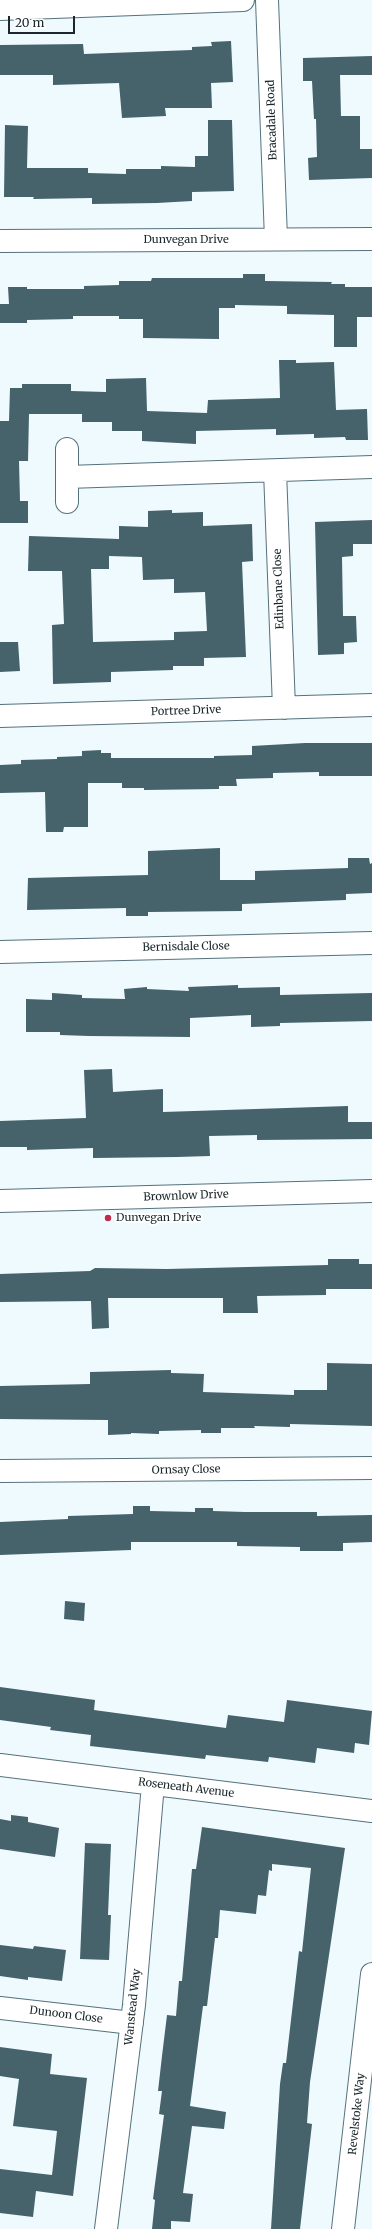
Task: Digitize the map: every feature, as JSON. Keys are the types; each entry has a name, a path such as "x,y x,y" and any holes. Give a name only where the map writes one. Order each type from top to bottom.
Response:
{"street":[{"path":"0,8 243,0"},
{"name":"Bracadale Road","path":"268,0 276,239"},
{"name":"Dunvegan Drive","path":"0,241 372,239"},
{"path":"67,449 67,502"},
{"path":"67,477 372,467"},
{"name":"Edinbane Close","path":"275,470 284,708"},
{"name":"Portree Drive","path":"0,716 372,705"},
{"name":"Bernisdale Close","path":"0,952 372,943"},
{"name":"Brownlow Drive","path":"0,1201 372,1191"},
{"name":"Ornsay Close","path":"0,1471 372,1468"},
{"name":"Roseneath Avenue","path":"0,1765 372,1811"},
{"name":"Wanstead Way","path":"106,2229 132,2023 153,1784"},
{"name":"Revelstoke Way","path":"344,2229 368,2046 372,1974"},
{"name":"Dunoon Close","path":"0,2008 132,2023"}],"building":[{"path":"231,41 233,82 211,83 212,108 165,108 166,116 122,118 119,83 53,85 53,75 0,75 0,45 83,44 84,54 192,50 192,47 212,46 211,42"},
{"path":"372,56 372,75 340,75 341,116 360,116 360,149 372,149 372,178 309,180 308,158 317,157 316,119 314,119 312,81 303,81 303,58"},
{"path":"208,120 232,120 234,191 192,192 192,201 157,203 92,204 92,198 33,199 34,197 4,197 5,125 28,126 27,168 88,168 88,173 126,174 126,169 161,169 161,166 195,167 195,156 208,156"},
{"path":"243,274 265,274 265,281 332,282 331,284 345,284 345,287 372,287 372,317 357,317 357,347 334,347 334,315 287,314 287,306 235,305 235,308 219,308 219,339 143,338 143,319 119,319 119,316 73,316 73,319 27,320 27,323 0,323 0,304 9,304 8,287 27,287 27,289 84,289 84,286 119,285 119,281 151,281 152,278 243,278"},
{"path":"279,360 296,360 296,363 334,362 336,410 367,409 368,440 346,440 345,437 314,438 314,434 276,435 276,429 196,431 196,444 142,441 142,431 112,431 112,422 82,422 82,414 29,414 28,461 19,461 20,501 28,501 28,523 0,523 0,421 9,421 10,388 22,388 22,384 71,384 71,391 106,392 106,379 146,378 147,411 207,413 208,400 280,398"},
{"path":"172,510 172,513 203,512 203,526 252,524 253,561 242,562 246,657 204,658 204,666 173,666 173,670 111,672 111,682 53,684 52,625 64,624 62,571 28,571 29,536 119,539 119,526 148,527 148,511","holes":["109,556 142,557 143,580 174,579 174,593 205,592 207,631 174,632 174,640 93,642 91,569 109,569"]},
{"path":"372,520 372,544 353,544 353,556 342,557 343,616 356,616 357,642 344,643 344,654 318,655 315,522"},
{"path":"0,642 18,642 20,671 0,672"},
{"path":"305,743 372,743 372,776 319,776 319,772 273,773 273,778 236,779 237,786 219,786 219,789 144,790 144,788 122,788 122,783 88,783 88,827 64,827 63,832 46,832 45,792 0,793 0,765 21,764 21,760 57,759 57,757 82,756 82,751 101,750 101,753 111,753 111,758 214,758 214,756 252,755 252,746"},
{"path":"220,848 220,880 255,880 255,871 348,868 348,858 369,858 370,864 372,863 372,893 346,894 346,900 242,904 242,911 148,912 148,916 126,916 126,908 27,910 28,878 148,875 148,851"},
{"path":"238,985 238,988 280,987 280,995 372,993 372,1021 280,1023 280,1026 251,1027 251,1015 190,1018 190,1037 89,1036 60,1035 60,1032 26,1032 26,999 52,1000 52,993 82,995 82,998 125,999 124,989 147,987 147,989 189,991 188,987"},
{"path":"112,1069 113,1092 163,1089 163,1112 348,1106 348,1122 372,1122 372,1139 257,1140 257,1135 209,1136 210,1156 177,1157 93,1158 93,1148 27,1150 27,1147 0,1147 0,1121 86,1118 84,1070"},
{"path":"328,1259 359,1259 359,1264 372,1264 372,1289 326,1289 326,1295 257,1296 258,1313 223,1313 223,1298 108,1298 109,1328 92,1329 91,1301 0,1302 0,1274 90,1271 95,1268 167,1269 328,1265"},
{"path":"327,1363 372,1364 372,1426 290,1424 290,1427 254,1426 255,1428 221,1428 221,1433 201,1433 201,1430 159,1431 159,1434 131,1433 108,1435 108,1420 0,1419 0,1386 90,1384 90,1372 171,1370 171,1373 204,1374 203,1392 294,1395 294,1390 327,1390"},
{"path":"133,1506 150,1506 150,1511 195,1512 195,1508 213,1508 213,1511 317,1512 317,1516 372,1515 372,1542 343,1543 343,1551 300,1551 300,1547 237,1546 237,1542 131,1542 131,1550 0,1555 0,1522 68,1519 68,1516 133,1514"},
{"path":"65,1601 85,1603 84,1621 64,1619"},
{"path":"0,1687 95,1700 94,1710 226,1728 228,1715 284,1722 287,1700 372,1711 369,1745 355,1743 354,1753 317,1748 315,1763 269,1757 268,1762 206,1755 205,1759 90,1746 91,1735 50,1730 51,1727 0,1720"},
{"path":"11,1815 28,1817 28,1822 59,1828 55,1857 0,1849 0,1819 11,1821"},
{"path":"202,1827 345,1848 310,2082 307,2123 312,2124 300,2229 271,2229 280,2084 283,2063 286,2063 299,1951 302,1952 311,1868 272,1864 272,1871 269,1870 266,1896 258,1895 256,1914 220,1910 218,1938 215,1938 207,2006 203,2006 190,2106 226,2112 224,2129 192,2126 183,2193 193,2194 190,2222 171,2221 171,2229 152,2229 155,2200 153,2199 164,2115 159,2114 162,2091 158,2091 167,2015 176,2016 179,1981 182,1981 192,1869 196,1869"},
{"path":"85,1843 111,1844 108,1915 111,1915 109,1960 80,1959"},
{"path":"0,1945 33,1949 34,1946 66,1950 62,1981 28,1977 28,1980 0,1976"},
{"path":"0,2047 52,2054 50,2074 87,2078 73,2196 36,2191 33,2217 0,2213 0,2169 52,2175 57,2131 13,2126 19,2079 0,2076"}],"place":[{"name":"Dunvegan Drive","path":"108,1218"}]}
